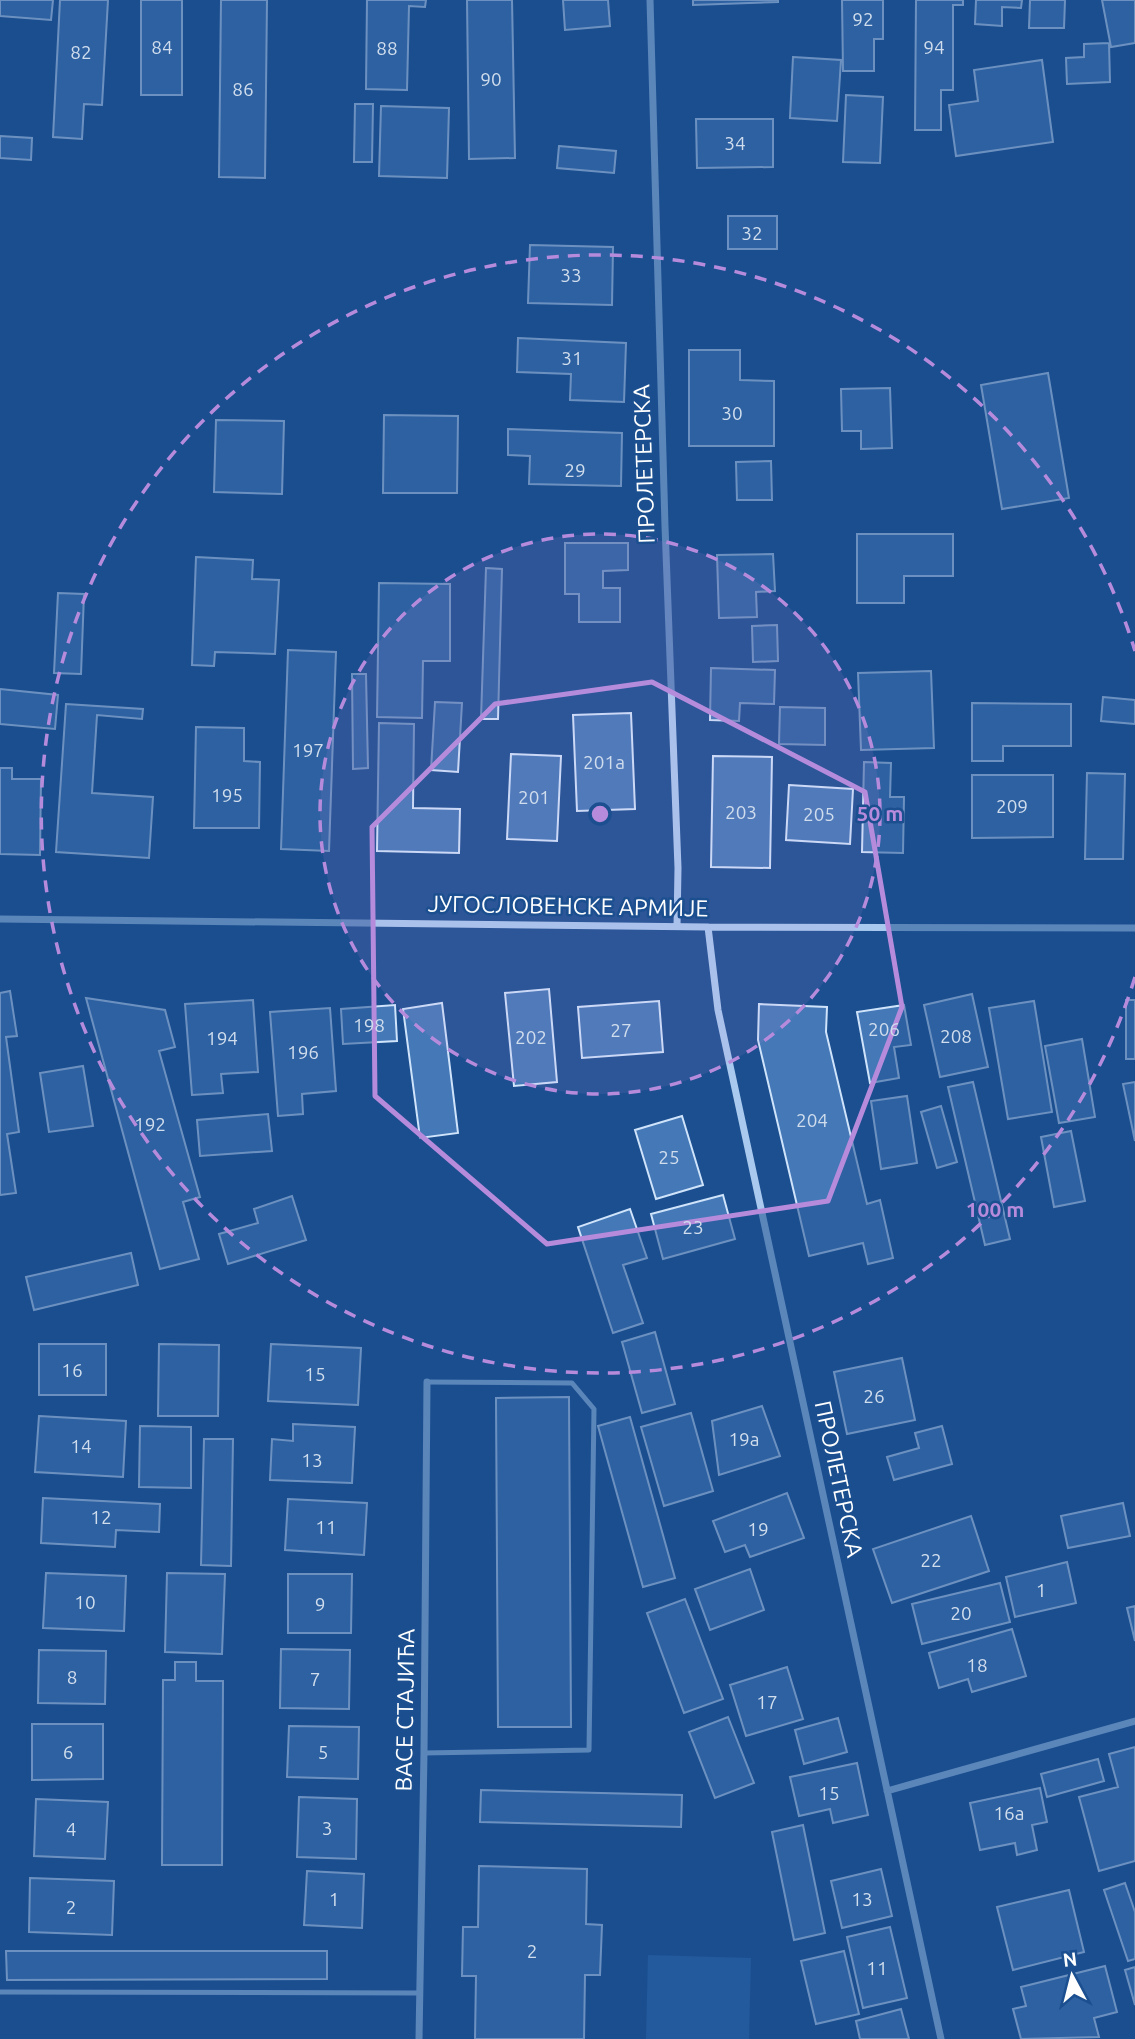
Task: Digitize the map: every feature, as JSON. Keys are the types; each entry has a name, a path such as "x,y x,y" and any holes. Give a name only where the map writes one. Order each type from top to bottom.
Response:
{"street":[{"name":"ПРОЛЕТЕРСКА","path":"650,0 678,869 677,926"},
{"name":"ЈУГОСЛОВЕНСКЕ АРМИЈЕ","path":"0,919 708,927 1135,928"},
{"name":"ПРОЛЕТЕРСКА","path":"708,927 718,1010 941,2039"},
{"name":"ВАСЕ СТАЈИЋА","path":"419,2039 427,1382"},
{"path":"887,1790 1135,1721"}],"lane":[{"path":"424,1753 589,1750 594,1409 572,1383 427,1382"},
{"path":"0,1992 419,1993"}],"highlighted area":[{"path":"652,682 865,792 902,1007 828,1201 547,1244 375,1096 372,827 495,704"}],"shaded area":[{"path":"648,1955 751,1958 749,2039 646,2039"}],"building":[{"path":"0,0 53,0 51,20 0,16"},
{"path":"60,0 108,0 102,105 84,104 82,139 53,137"},
{"path":"141,0 182,0 182,95 141,95"},
{"path":"221,0 267,0 265,178 219,177"},
{"path":"367,0 426,0 425,7 409,6 407,90 366,89"},
{"path":"467,0 512,0 515,158 469,159"},
{"path":"563,0 608,0 610,26 565,30"},
{"path":"693,0 778,0 778,2 693,5"},
{"path":"842,0 883,0 883,39 874,39 874,71 843,71"},
{"path":"916,0 963,0 963,5 953,5 953,90 941,90 941,130 915,130"},
{"path":"976,0 1022,0 1021,8 1002,7 1002,26 975,24"},
{"path":"1030,0 1065,0 1064,28 1029,28"},
{"path":"1102,0 1135,0 1135,43 1111,47"},
{"path":"1109,43 1110,82 1067,84 1066,58 1084,57 1084,44"},
{"path":"793,57 841,60 837,121 790,118"},
{"path":"1042,60 1053,142 956,156 949,105 978,101 974,70"},
{"path":"846,95 883,97 880,163 843,162"},
{"path":"355,104 373,104 372,162 354,162"},
{"path":"381,106 449,108 447,178 379,176"},
{"path":"696,119 773,119 773,167 697,168"},
{"path":"0,136 32,138 31,160 0,158"},
{"path":"559,146 616,151 614,173 557,168"},
{"path":"728,216 777,216 777,249 728,249"},
{"path":"530,245 613,247 612,305 528,303"},
{"path":"518,338 626,343 624,402 570,400 571,374 517,372"},
{"path":"689,350 740,350 740,380 774,381 774,446 689,446"},
{"path":"1048,373 1069,498 1002,509 981,385"},
{"path":"890,388 892,448 861,449 861,431 842,431 841,389"},
{"path":"384,415 458,416 457,493 383,493"},
{"path":"216,420 284,421 282,494 214,492"},
{"path":"508,429 622,433 621,486 529,484 530,456 508,455"},
{"path":"771,461 772,500 737,500 736,462"},
{"path":"857,534 953,534 953,576 904,576 904,603 857,603"},
{"path":"565,543 628,543 628,570 603,571 603,588 620,588 620,622 579,622 579,594 565,594"},
{"path":"773,554 775,591 756,592 757,617 719,618 717,555"},
{"path":"196,557 253,560 252,579 279,580 275,654 215,652 214,666 192,665"},
{"path":"486,568 502,569 498,719 481,719"},
{"path":"379,583 450,584 450,661 423,661 422,718 377,717"},
{"path":"58,593 84,594 81,674 54,673"},
{"path":"777,625 778,661 753,662 752,626"},
{"path":"288,650 336,652 329,851 281,849"},
{"path":"711,668 775,670 774,704 740,703 739,721 710,720"},
{"path":"931,671 934,748 861,750 858,673"},
{"path":"352,674 366,674 368,768 353,769"},
{"path":"0,689 58,695 55,729 0,724"},
{"path":"1103,697 1135,700 1135,724 1101,721"},
{"path":"435,702 462,703 458,772 431,770"},
{"path":"972,703 1071,704 1071,746 1003,746 1003,761 972,761"},
{"path":"66,704 143,709 142,719 97,715 92,793 153,797 149,858 56,852"},
{"path":"780,707 825,708 825,745 779,744"},
{"path":"631,713 635,809 577,811 573,715"},
{"path":"379,723 414,724 413,808 460,809 459,853 377,851"},
{"path":"196,727 244,728 244,761 260,762 259,828 194,828"},
{"path":"511,754 561,756 557,841 507,839"},
{"path":"713,756 772,757 770,868 711,867"},
{"path":"864,762 891,763 890,797 904,797 903,853 862,852"},
{"path":"0,768 12,768 12,779 41,779 40,855 0,854"},
{"path":"1087,773 1125,774 1123,859 1085,859"},
{"path":"972,775 1053,775 1053,837 972,838"},
{"path":"789,785 853,789 850,844 786,840"},
{"path":"549,989 557,1082 514,1086 505,993"},
{"path":"10,991 17,1036 6,1037 19,1132 7,1134 16,1193 0,1195 0,993"},
{"path":"972,994 988,1067 940,1077 924,1005"},
{"path":"86,998 165,1010 175,1047 159,1051 200,1197 183,1202 199,1259 160,1269"},
{"path":"253,1000 258,1072 221,1074 223,1093 192,1095 185,1004"},
{"path":"1126,1000 1135,1000 1135,1059 1126,1059"},
{"path":"659,1001 663,1052 582,1058 578,1007"},
{"path":"1034,1001 1052,1112 1008,1119 989,1008"},
{"path":"442,1003 458,1133 420,1138 403,1009"},
{"path":"759,1004 827,1007 826,1032 867,1204 880,1200 893,1258 868,1264 863,1243 809,1256 758,1040"},
{"path":"395,1005 397,1041 343,1044 341,1009"},
{"path":"904,1005 911,1045 894,1047 899,1078 870,1083 857,1012"},
{"path":"330,1008 336,1091 302,1094 303,1114 278,1116 270,1012"},
{"path":"1082,1039 1095,1117 1059,1123 1045,1046"},
{"path":"83,1066 93,1126 49,1132 40,1073"},
{"path":"973,1082 1010,1239 985,1245 948,1087"},
{"path":"1135,1082 1135,1141 1123,1084"},
{"path":"907,1096 917,1163 881,1169 871,1101"},
{"path":"941,1106 957,1162 937,1168 921,1112"},
{"path":"268,1114 272,1151 200,1156 197,1120"},
{"path":"682,1116 703,1185 656,1199 635,1130"},
{"path":"1071,1131 1085,1201 1054,1207 1041,1137"},
{"path":"723,1195 735,1239 663,1259 651,1214"},
{"path":"292,1196 306,1240 228,1264 219,1234 258,1223 254,1209"},
{"path":"630,1209 647,1258 623,1265 643,1323 613,1333 578,1227"},
{"path":"131,1253 138,1285 34,1310 26,1277"},
{"path":"655,1332 675,1404 642,1413 622,1342"},
{"path":"39,1344 106,1344 106,1395 39,1395"},
{"path":"159,1344 219,1345 218,1416 158,1416"},
{"path":"271,1344 361,1348 358,1405 268,1401"},
{"path":"902,1358 915,1420 847,1434 834,1372"},
{"path":"569,1397 571,1727 498,1727 496,1398"},
{"path":"762,1406 780,1456 719,1475 712,1421"},
{"path":"691,1413 713,1491 664,1506 641,1427"},
{"path":"39,1416 126,1421 123,1477 35,1472"},
{"path":"630,1417 675,1578 643,1587 598,1426"},
{"path":"293,1424 355,1427 352,1483 270,1480 272,1439 293,1441"},
{"path":"140,1426 191,1427 191,1488 139,1487"},
{"path":"942,1426 952,1464 894,1480 887,1457 919,1448 915,1433"},
{"path":"204,1439 233,1439 231,1566 201,1565"},
{"path":"787,1493 804,1538 750,1557 745,1545 725,1552 713,1521"},
{"path":"43,1498 160,1504 159,1532 116,1530 115,1547 41,1543"},
{"path":"288,1499 367,1503 364,1555 285,1550"},
{"path":"1123,1503 1130,1536 1068,1548 1061,1516"},
{"path":"971,1516 989,1571 892,1603 873,1549"},
{"path":"1067,1562 1076,1603 1015,1617 1006,1577"},
{"path":"750,1569 764,1610 710,1630 695,1589"},
{"path":"46,1573 126,1576 124,1631 43,1628"},
{"path":"167,1573 225,1574 222,1654 165,1652"},
{"path":"288,1574 352,1574 351,1633 288,1633"},
{"path":"1000,1583 1010,1622 922,1644 912,1604"},
{"path":"685,1599 723,1699 684,1713 647,1613"},
{"path":"1135,1606 1135,1641 1127,1608"},
{"path":"1012,1629 1026,1676 972,1692 968,1679 939,1688 929,1653"},
{"path":"281,1649 350,1650 349,1709 280,1708"},
{"path":"39,1650 106,1651 105,1704 38,1703"},
{"path":"175,1662 196,1662 196,1681 223,1681 222,1865 162,1865 163,1680 175,1680"},
{"path":"787,1667 803,1719 746,1736 730,1685"},
{"path":"728,1717 754,1783 715,1798 689,1732"},
{"path":"838,1718 847,1752 804,1764 795,1730"},
{"path":"32,1724 103,1724 103,1779 32,1780"},
{"path":"289,1726 359,1727 358,1779 287,1777"},
{"path":"1135,1747 1135,1861 1099,1871 1079,1797 1118,1787 1109,1754"},
{"path":"1098,1759 1104,1781 1047,1797 1041,1774"},
{"path":"857,1763 868,1815 833,1823 830,1809 799,1816 790,1777"},
{"path":"1040,1788 1047,1822 1032,1825 1037,1850 1017,1855 1015,1843 980,1850 970,1803"},
{"path":"481,1790 682,1795 681,1827 480,1822"},
{"path":"299,1797 357,1799 356,1859 297,1857"},
{"path":"36,1799 108,1802 105,1859 34,1856"},
{"path":"803,1825 825,1933 794,1940 772,1832"},
{"path":"479,1866 587,1869 586,1924 602,1925 600,1975 585,1975 584,2039 475,2039 476,1976 462,1976 463,1927 478,1927"},
{"path":"881,1869 892,1916 842,1928 831,1881"},
{"path":"307,1871 364,1874 362,1928 304,1925"},
{"path":"30,1878 114,1881 112,1935 29,1932"},
{"path":"1125,1883 1135,1912 1135,1959 1128,1961 1104,1890"},
{"path":"1069,1890 1084,1952 1013,1970 997,1907"},
{"path":"890,1927 907,1998 863,2008 847,1937"},
{"path":"6,1951 327,1951 327,1979 7,1980"},
{"path":"844,1951 859,2014 816,2024 801,1961"},
{"path":"1105,1966 1117,2012 1094,2018 1099,2037 1021,2039 1013,2009 1026,2006 1021,1987"},
{"path":"1135,1967 1135,2005 1125,1970"},
{"path":"901,2009 909,2039 860,2039 856,2021"}]}
